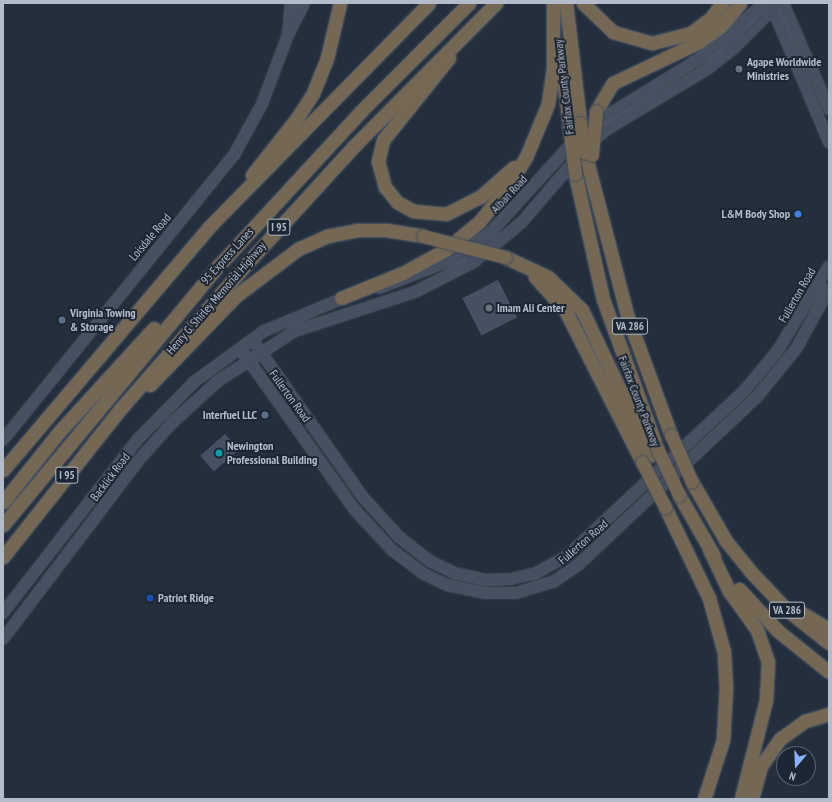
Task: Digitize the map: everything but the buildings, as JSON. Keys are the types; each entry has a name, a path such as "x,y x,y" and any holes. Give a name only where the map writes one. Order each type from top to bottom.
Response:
{"highway":[{"path":"234,203 308,101 327,58 340,3"},
{"path":"3,470 143,301 234,203 429,3"},
{"name":"95 Express Lanes","path":"3,525 220,264 341,132 469,3"},
{"name":"Henry G. Shirley Memorial Highway","path":"3,557 103,430 275,231 466,32 496,3"},
{"path":"341,298 413,268 455,243 493,206 519,170 532,143 551,89 554,3"},
{"name":"Fairfax County Parkway","path":"554,3 573,135 575,174 609,318 650,455 679,495 709,549 764,616 829,672"},
{"name":"Fairfax County Parkway","path":"566,3 580,123 599,214 635,340 670,435 692,482 726,541 751,572 787,610 829,643"},
{"path":"583,3 613,32 652,43 691,33 711,18 722,3"},
{"path":"586,157 596,112 613,83 699,42 726,22 740,3"},
{"path":"466,32 437,75 386,135 378,161 385,188 396,202 413,211 433,216 453,212 497,183 532,143"},
{"path":"103,430 237,295 288,254 327,236 357,230 386,230 423,236 503,259 537,278 561,304 650,455 665,507 708,598 724,652 726,687 723,740 704,799"},
{"path":"3,502 137,345 220,264"},
{"path":"709,549 730,591 757,630 768,662 766,700 741,799"},
{"path":"751,572 829,629"},
{"path":"752,799 761,766 780,739 805,721 829,714"}],"main road":[{"name":"Loisdale Road","path":"288,35 291,3"},
{"name":"Loisdale Road","path":"3,440 224,169 262,104 288,35 304,3"},
{"name":"Alban Road","path":"239,348 252,339 291,318 341,298 394,284 458,257 497,226 573,135 613,109 713,50 764,3"},
{"path":"783,3 829,109"},
{"path":"260,350 306,326 415,292 474,262 522,222 586,157 606,130 706,70 735,48 774,5 829,142"},
{"name":"Fullerton Road","path":"252,339 362,496 399,537 430,561 455,573 485,580 511,580 545,569 567,556 744,391 778,350 829,266"},
{"name":"Fullerton Road","path":"239,348 354,509 392,550 422,573 447,585 484,593 516,593 543,586 578,565 756,398 796,349 829,289"},
{"name":"Backlick Road","path":"3,613 138,439 194,382 239,348"},
{"name":"Backlick Road","path":"3,639 148,449 195,401 247,358 260,350"}],"place":[{"name":"Agape Worldwide Ministries","path":"739,69"},
{"name":"L&M Body Shop","path":"798,214"},
{"name":"Imam Ali Center","path":"489,308"},
{"name":"Virginia Towing & Storage","path":"62,320"},
{"name":"Interfuel LLC","path":"265,415"},
{"name":"Newington Professional Building","path":"219,453"},
{"name":"Patriot Ridge","path":"150,598"}]}
